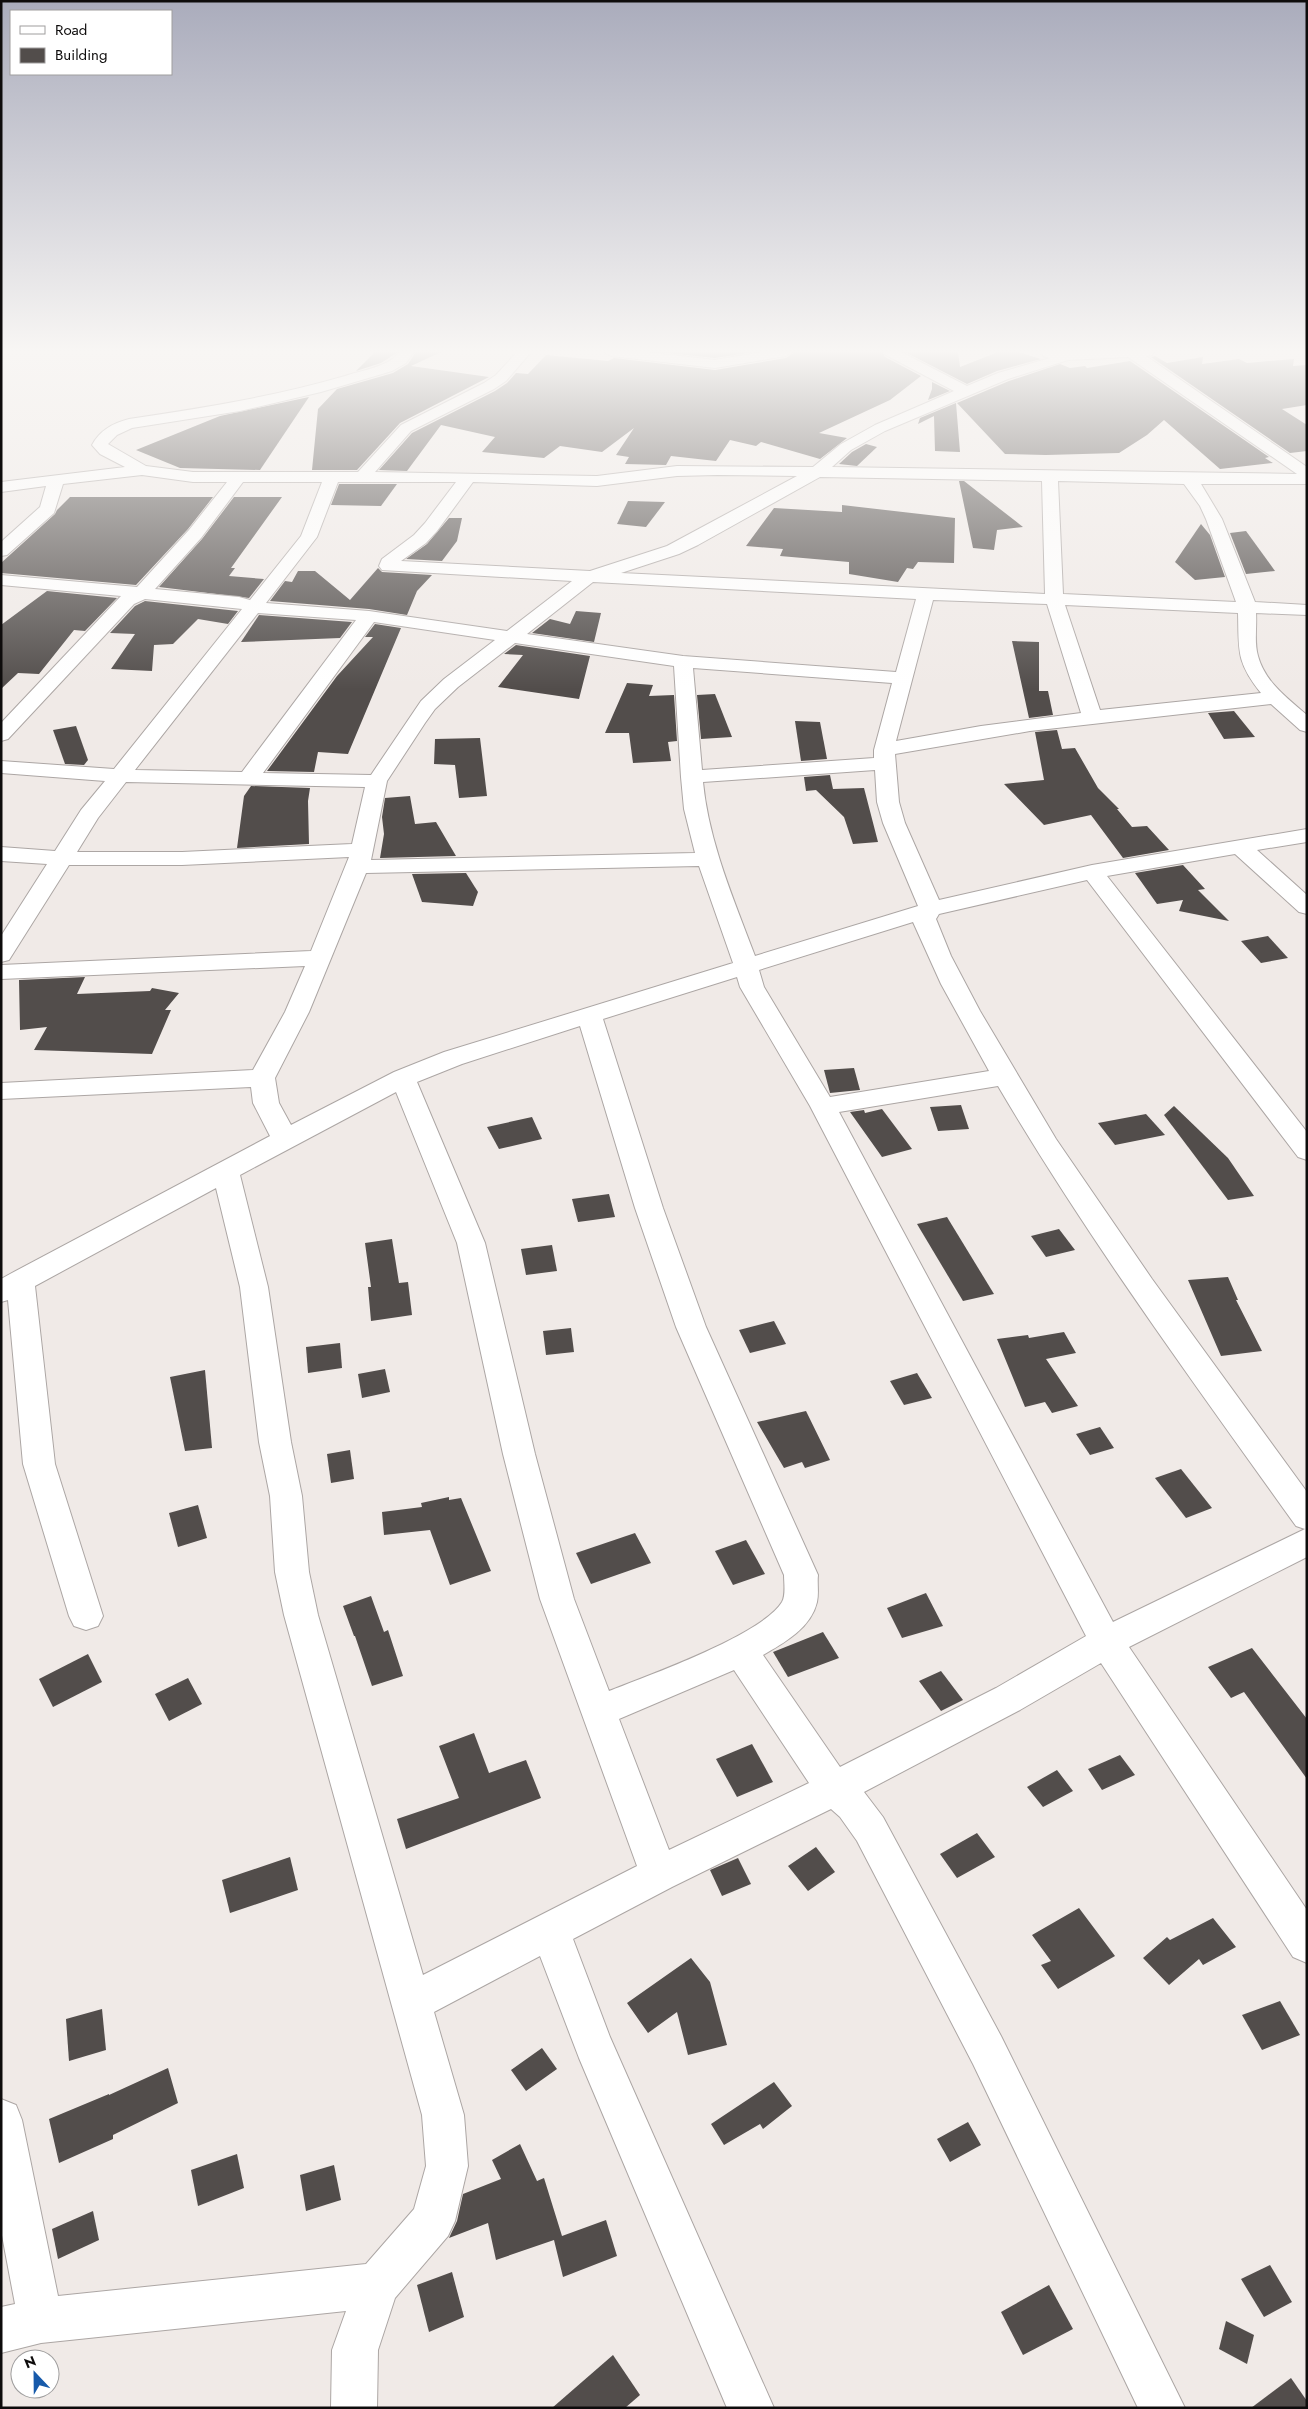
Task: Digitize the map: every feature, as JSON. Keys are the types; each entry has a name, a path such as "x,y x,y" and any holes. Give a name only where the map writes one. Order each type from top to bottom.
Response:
{"street":[{"path":"131,464 142,470"},
{"path":"362,477 373,464"},
{"path":"285,1139 266,1103 262,1078 297,1012 360,858 377,781 428,705 511,636 587,578 692,542 817,472 826,464"},
{"path":"1293,464 1307,474"},
{"path":"1,487 142,470 180,476 238,478 468,477 597,481 677,471 1307,479"},
{"path":"1050,476 1054,599 1092,716"},
{"path":"1,955 89,815 310,537 332,477"},
{"path":"468,477 431,527 420,539 388,563 388,566 587,578 1307,610"},
{"path":"1,735 128,600 141,594 195,534 238,478"},
{"path":"1189,479 1208,506 1214,519 1247,606 1248,655 1255,673 1275,698 1307,726"},
{"path":"1,551 48,509 56,480"},
{"path":"1,580 239,602 253,608 369,616 683,662 904,678"},
{"path":"926,594 885,757 888,802 894,823 931,909"},
{"path":"248,778 369,616"},
{"path":"683,662 695,809 708,859 752,987 823,1106 1106,1642 1307,1944"},
{"path":"691,777 885,757 933,740 1092,716 1275,698"},
{"path":"1,767 119,776 377,781"},
{"path":"86,1616 38,1464 10,1287 127,1226 285,1139 403,1078 453,1058 746,965 931,909 1092,872 1307,835"},
{"path":"1240,847 1307,907"},
{"path":"1,854 60,860 222,858 708,859"},
{"path":"1092,872 1307,1151"},
{"path":"931,909 924,919 950,982 1005,1078 1097,1222 1307,1516"},
{"path":"1,972 319,958"},
{"path":"589,1015 649,1208 691,1327 801,1575 799,1605 782,1627 741,1652 599,1711"},
{"path":"1,1090 262,1078"},
{"path":"403,1078 471,1243 519,1454 557,1599 659,1874"},
{"path":"823,1106 1005,1078"},
{"path":"226,1172 254,1286 275,1442 286,1496 292,1572 301,1615 443,2116 447,2166 434,2221 377,2285 355,2350 354,2408"},
{"path":"412,2002 659,1874 834,1789 1008,1699 1106,1642 1307,1542"},
{"path":"741,1652 834,1789 853,1805 875,1838 987,2050 1162,2408"},
{"path":"550,1931 593,2044 751,2408"},
{"path":"1,2120 21,2325 377,2285"}],"building":[{"path":"171,464 264,464 260,470 180,468"},
{"path":"313,464 362,464 357,470 312,470"},
{"path":"384,464 412,464 407,471 379,470"},
{"path":"1215,464 1260,464 1220,469"},
{"path":"959,481 964,481 1023,527 997,530 994,550 973,548"},
{"path":"339,484 397,484 381,506 331,505"},
{"path":"70,497 213,497 188,529 136,585 1,573 1,563 55,514"},
{"path":"234,497 282,497 231,568 235,568 229,576 264,579 249,598 159,587 202,539"},
{"path":"628,501 665,502 646,527 617,524"},
{"path":"842,505 955,518 954,563 918,562 913,569 907,568 898,582 849,574 849,562 780,556 783,549 746,546 774,508 842,512"},
{"path":"449,518 462,518 457,541 442,561 406,559 427,544"},
{"path":"1201,524 1210,535 1225,577 1195,580 1175,562"},
{"path":"1246,531 1275,571 1246,574 1230,533"},
{"path":"378,568 382,572 432,575 417,591 407,615 369,609 270,601 285,581 292,582 298,571 315,571 350,600"},
{"path":"47,591 117,598 85,631 74,630 39,674 18,673 1,689 1,625"},
{"path":"145,601 238,611 228,624 198,619 173,644 154,645 152,671 111,669 135,634 110,633 135,606"},
{"path":"576,611 601,613 594,642 532,633 550,619 570,624"},
{"path":"259,615 352,622 340,638 241,642"},
{"path":"375,624 401,628 348,754 318,752 314,772 267,771 337,676 373,637 365,637"},
{"path":"1012,641 1039,642 1039,691 1048,691 1053,715 1029,718"},
{"path":"516,645 590,656 579,699 498,687 523,655 504,654"},
{"path":"627,683 653,685 649,696 674,695 677,741 668,742 671,761 633,763 629,733 605,733"},
{"path":"715,694 732,737 701,739 697,695"},
{"path":"1234,711 1255,737 1224,739 1208,713"},
{"path":"795,721 820,722 827,759 801,761"},
{"path":"76,726 88,760 84,765 65,764 53,730"},
{"path":"1057,730 1062,749 1075,748 1098,788 1119,809 1117,809 1132,827 1147,826 1169,850 1123,858 1091,815 1044,825 1004,784 1044,780 1035,732"},
{"path":"480,738 487,796 459,798 455,765 434,764 435,739"},
{"path":"830,775 833,789 864,788 878,842 853,844 844,817 816,790 806,791 804,777"},
{"path":"251,786 310,788 308,801 309,844 237,848 244,796"},
{"path":"410,796 415,824 436,822 456,856 380,858 384,834 382,817 385,798"},
{"path":"1183,865 1205,889 1198,890 1229,921 1179,911 1183,900 1157,904 1135,873"},
{"path":"466,873 478,892 473,906 422,902 412,874"},
{"path":"1268,936 1288,958 1261,963 1241,941"},
{"path":"85,977 77,994 150,991 152,988 179,993 165,1010 171,1010 152,1054 34,1050 47,1027 20,1030 19,980"},
{"path":"854,1068 860,1090 830,1093 824,1070"},
{"path":"961,1105 969,1129 938,1131 930,1107"},
{"path":"1174,1106 1228,1158 1254,1196 1228,1200 1164,1115"},
{"path":"882,1109 912,1149 882,1157 850,1112 864,1110 865,1113"},
{"path":"1146,1114 1165,1135 1115,1145 1098,1123"},
{"path":"532,1117 542,1139 499,1149 487,1127"},
{"path":"609,1194 615,1217 578,1222 572,1199"},
{"path":"947,1217 994,1294 963,1301 917,1224"},
{"path":"1059,1229 1075,1250 1046,1257 1031,1236"},
{"path":"392,1239 399,1283 408,1282 412,1315 371,1321 368,1287 371,1287 365,1243"},
{"path":"552,1245 557,1271 526,1275 521,1249"},
{"path":"1228,1277 1238,1300 1236,1300 1262,1351 1221,1356 1188,1280"},
{"path":"774,1321 786,1344 750,1353 739,1330"},
{"path":"571,1328 574,1352 546,1355 543,1331"},
{"path":"1064,1332 1076,1353 1046,1359 1078,1406 1052,1413 1045,1402 1025,1407 997,1339 1028,1335 1029,1338"},
{"path":"340,1343 342,1368 308,1373 306,1347"},
{"path":"385,1369 390,1392 362,1398 358,1374"},
{"path":"205,1370 212,1448 185,1451 170,1377"},
{"path":"917,1373 932,1398 904,1405 890,1381"},
{"path":"806,1411 830,1460 805,1468 802,1462 784,1468 757,1422"},
{"path":"1100,1427 1114,1448 1090,1455 1076,1434"},
{"path":"350,1450 354,1479 331,1483 327,1454"},
{"path":"1181,1469 1212,1508 1186,1518 1155,1478"},
{"path":"449,1497 449,1500 461,1498 491,1571 450,1585 430,1530 384,1535 382,1512 422,1507 421,1503"},
{"path":"198,1505 207,1538 178,1547 169,1513"},
{"path":"635,1533 651,1563 591,1584 576,1553"},
{"path":"746,1540 765,1574 733,1585 715,1551"},
{"path":"926,1593 943,1626 902,1638 887,1608"},
{"path":"371,1596 384,1632 388,1630 403,1676 372,1686 343,1606"},
{"path":"823,1632 839,1658 788,1677 773,1652"},
{"path":"1252,1648 1307,1719 1307,1779 1244,1692 1231,1698 1208,1667"},
{"path":"88,1654 102,1682 53,1707 39,1679"},
{"path":"941,1671 963,1700 941,1711 919,1681"},
{"path":"188,1678 202,1704 169,1721 155,1694"},
{"path":"474,1733 489,1773 526,1760 541,1798 406,1849 397,1819 459,1798 439,1746"},
{"path":"752,1744 773,1782 737,1797 716,1759"},
{"path":"1120,1755 1135,1775 1102,1790 1088,1769"},
{"path":"1057,1770 1073,1791 1043,1807 1027,1787"},
{"path":"977,1833 995,1857 957,1878 940,1854"},
{"path":"816,1847 835,1872 808,1891 788,1866"},
{"path":"290,1857 298,1890 230,1913 222,1880"},
{"path":"738,1858 751,1884 722,1896 710,1870"},
{"path":"1079,1908 1115,1956 1058,1989 1041,1965 1051,1961 1032,1935"},
{"path":"1213,1918 1236,1947 1203,1965 1199,1959 1169,1985 1143,1958 1167,1937 1170,1940"},
{"path":"691,1958 710,1982 727,2045 688,2055 677,2012 648,2033 627,2003"},
{"path":"1280,2001 1300,2035 1262,2050 1242,2015"},
{"path":"102,2009 106,2050 69,2061 66,2019"},
{"path":"542,2048 557,2069 526,2091 511,2070"},
{"path":"168,2068 178,2103 113,2135 113,2139 59,2163 49,2119 109,2095"},
{"path":"774,2082 792,2106 763,2129 760,2124 724,2145 711,2124"},
{"path":"968,2122 981,2145 950,2162 937,2139"},
{"path":"520,2144 537,2181 544,2178 562,2236 606,2220 617,2256 563,2277 554,2240 496,2260 488,2223 449,2238 457,2221 463,2194 501,2179 492,2160"},
{"path":"237,2154 244,2188 198,2206 191,2170"},
{"path":"334,2165 341,2200 306,2211 300,2175"},
{"path":"93,2211 99,2240 58,2259 52,2229"},
{"path":"1270,2265 1292,2302 1264,2317 1241,2279"},
{"path":"452,2272 464,2317 429,2332 417,2285"},
{"path":"1049,2285 1073,2329 1023,2355 1001,2312"},
{"path":"1226,2321 1254,2335 1247,2364 1219,2349"},
{"path":"613,2355 640,2395 625,2408 552,2408"},
{"path":"1291,2378 1307,2401 1307,2408 1251,2408"}]}
